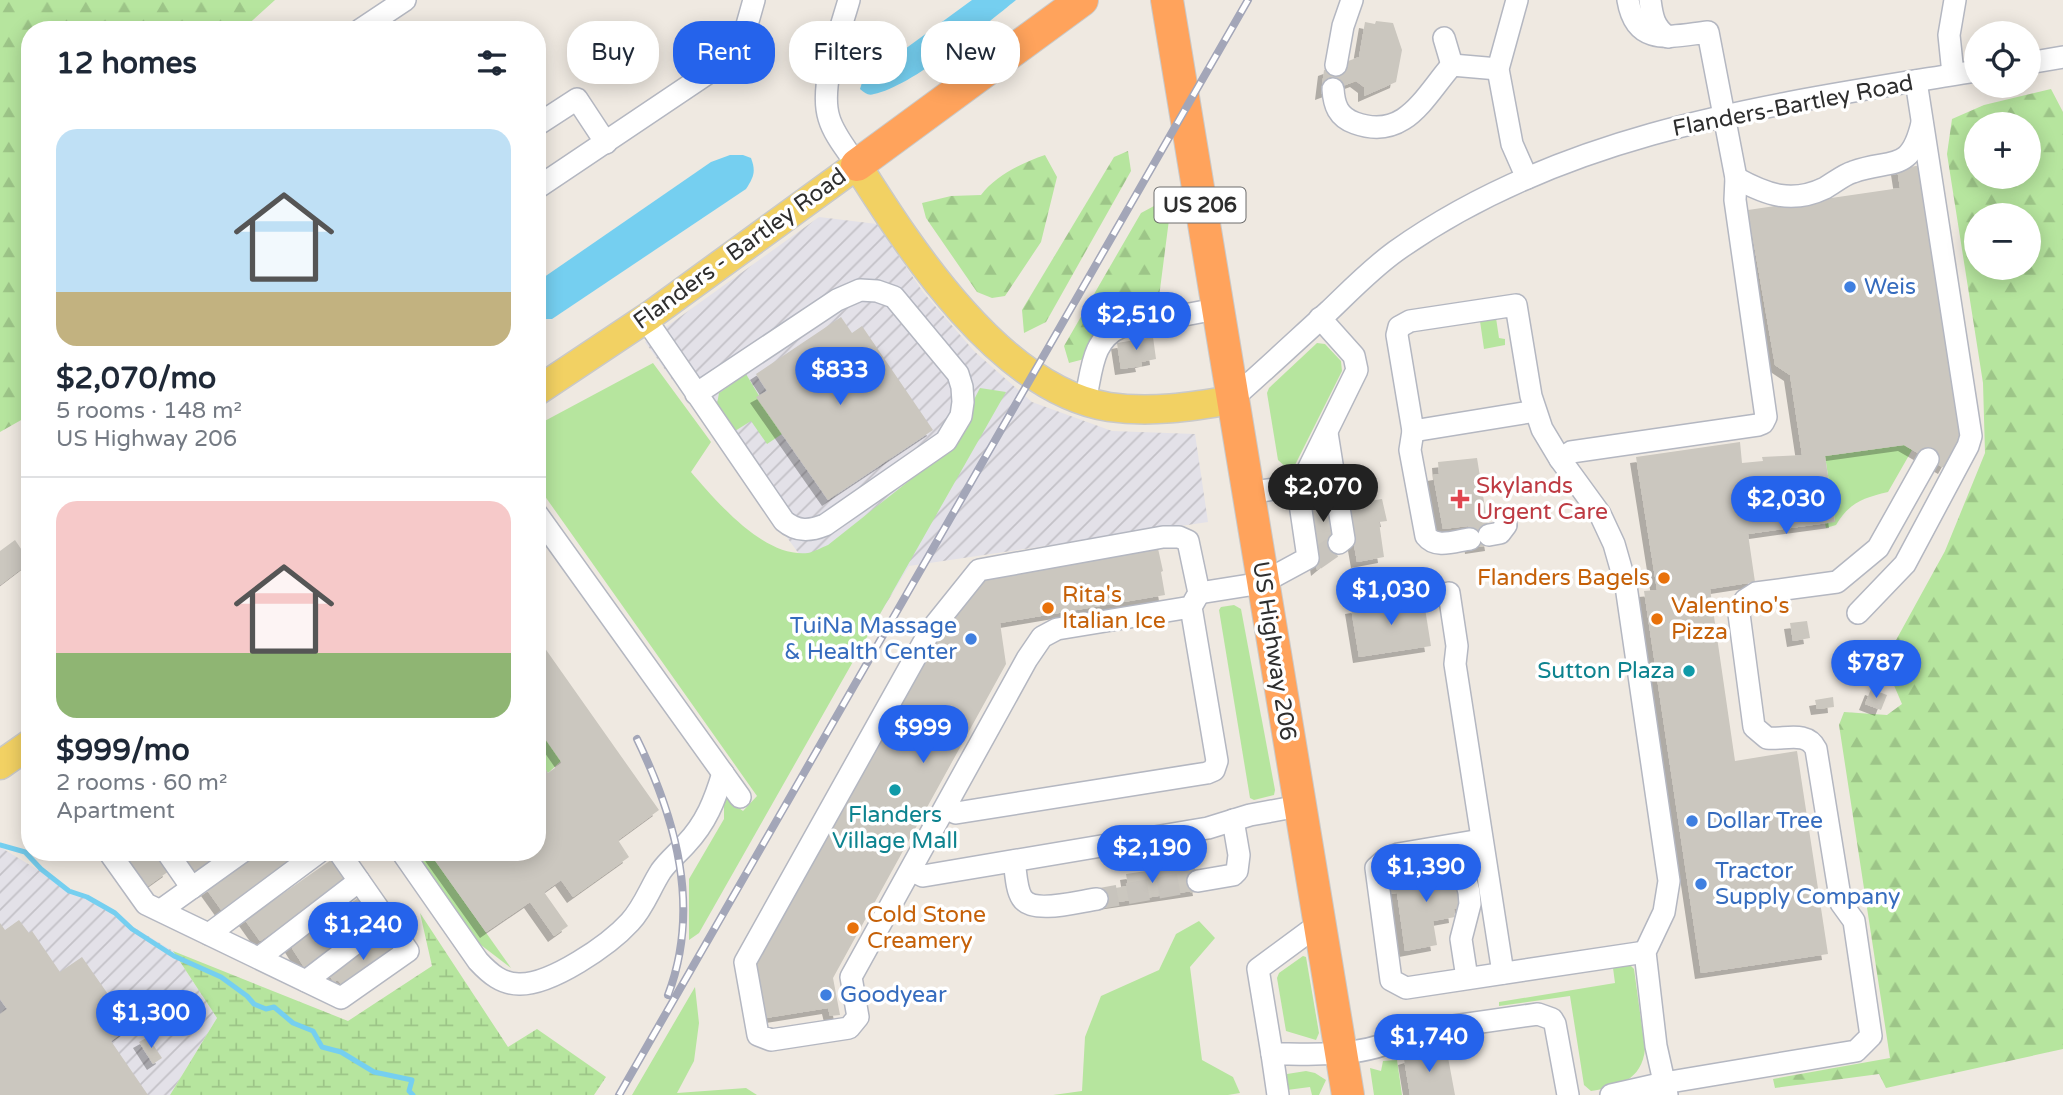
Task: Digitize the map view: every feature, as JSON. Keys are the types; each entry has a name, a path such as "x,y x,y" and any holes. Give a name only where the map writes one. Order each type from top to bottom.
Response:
{"highway":[{"path":"857,165 1082,0"},
{"name":"US Highway 206","path":"1167,0 1341,1054 1345,1094"}],"main road":[{"name":"Flanders - Bartley Road","path":"546,385 645,318 857,165 937,280 975,326 1018,364 1057,389 1107,407 1146,410 1185,408 1231,400"},
{"path":"0,765 21,750"}],"street":[{"path":"368,21 380,7 405,0"},
{"path":"546,182 731,57 745,35 754,0"},
{"path":"1336,65 1343,26 1352,0"},
{"path":"1517,0 1498,69 1512,144 1527,178"},
{"path":"1560,459 1571,452 1758,425 1765,420 1735,200 1737,178 1708,32 1668,37 1652,36 1643,31 1632,15 1628,0"},
{"path":"1650,0 1654,22 1660,32 1668,37"},
{"path":"1953,75 1949,35 1955,0"},
{"path":"853,10 829,76 827,108 831,123 857,165"},
{"path":"1444,38 1452,65"},
{"path":"2041,61 2063,57"},
{"path":"1452,65 1498,69"},
{"path":"1333,89 1337,110 1348,120 1367,125 1394,125 1406,118 1452,65"},
{"name":"Flanders-Bartley Road","path":"1231,400 1395,252 1442,222 1527,178 1590,153 1723,115 1964,73"},
{"path":"1858,613 1905,564 1971,436 1916,81"},
{"path":"546,119 577,99 606,143"},
{"path":"1737,178 1764,193 1776,195 1797,196 1818,191 1848,173 1895,163 1905,158 1913,148 1922,121"},
{"path":"645,318 696,394 784,521 802,530 825,525 946,441 961,416 963,402 958,374 926,334 894,297 868,290 860,290 837,300 696,394"},
{"path":"1488,533 1438,544 1429,541 1426,536 1410,450 1413,431 1397,335 1402,324 1410,321 1516,305 1531,396 1544,434 1601,514 1614,544 1626,586 1669,881 1664,912 1645,952 1656,1046 1666,1089"},
{"path":"1085,401 1096,353 1108,332 1121,327 1216,309"},
{"path":"945,808 956,813 1207,774 1214,770 1217,761 1195,600 1190,545 1184,538 1163,537 979,570 930,631 745,962 758,1035 771,1041 849,1028 858,1017 851,977 1027,659 1047,634 1057,629 1195,600 1262,583 1312,559 1298,489 1357,366 1349,350 1320,318"},
{"path":"1413,431 1536,411"},
{"path":"1327,433 1344,539 1339,543"},
{"path":"1611,1095 1666,1089 1856,1051 1871,1036 1854,920 1841,903 1816,748 1813,742 1806,738 1767,738 1754,727 1738,619 1742,604 1751,595 1836,582 1878,548 1928,459"},
{"path":"1247,493 1282,488 1298,489"},
{"path":"546,527 740,797"},
{"path":"1878,548 1905,564"},
{"path":"1449,593 1457,646 1455,664 1503,973"},
{"path":"408,861 478,961 490,974 504,981 533,983 594,953 632,920 662,870 706,818 723,773"},
{"path":"911,870 923,876 1208,828 1299,806"},
{"path":"1198,881 1233,875 1237,871 1240,860 1233,820"},
{"path":"1481,840 1398,854 1380,863 1375,873 1391,980 1406,988 1645,952"},
{"path":"1014,860 1021,897 1031,905 1043,907 1097,899"},
{"path":"1375,873 1443,860 1451,861 1460,867 1467,881 1470,904 1461,932 1467,978"},
{"path":"115,861 146,904 341,998 408,951 345,861"},
{"path":"173,861 192,888"},
{"path":"161,910 230,861"},
{"path":"209,934 307,861"},
{"path":"259,958 359,881"},
{"path":"306,981 387,919"},
{"path":"1278,1095 1258,968 1319,924"},
{"path":"1272,1054 1341,1054 1394,1043 1411,1032 1530,1014 1546,1016 1555,1024 1568,1095"}],"shaded area":[{"path":"819,217 877,224 923,292 974,351 1032,402 1112,431 1195,434 1208,522 909,566 863,642 645,342"},
{"path":"0,847 173,951 217,1018 170,1095 0,1095"}],"green space":[{"path":"0,0 275,0 252,21 21,21 21,420 0,432"},
{"path":"2051,89 2063,112 2063,1049 1886,1088 1879,1074 1775,1088 1773,1079 1890,1058 1839,725 1844,712 1887,715 1902,704 1884,662 1945,551 1985,453 1983,383 1967,280 2041,280 2041,203 1964,203 1964,262 1947,154 1952,119 1964,114 1964,189 2041,189 2041,112 1968,112 2013,98 2041,98 2041,91"},
{"path":"1128,151 1131,171 1046,322 1024,333 1022,310 1114,157"},
{"path":"1045,155 1057,177 1041,242 1005,296 992,298 977,292 926,218 922,203 951,196 981,195 994,181 1010,170"},
{"path":"1154,206 1170,212 1159,297 1113,314 1088,358 1069,363 1064,346 1141,213"},
{"path":"1496,318 1499,338 1505,339 1505,345 1484,349 1480,321"},
{"path":"1317,343 1325,344 1341,361 1342,371 1295,465 1288,469 1278,460 1267,393 1269,388"},
{"path":"653,363 711,442 691,472 728,512 758,537 775,547 808,553 828,545 948,450 980,388 1006,392 699,933 689,940 689,879 724,819 724,797 743,811 757,796 546,498 546,420"},
{"path":"746,374 782,434 767,444 751,421 735,431 717,404 719,393"},
{"path":"1904,445 1912,450 1888,492 1858,502 1836,525 1826,528 1825,523 1835,521 1825,456"},
{"path":"1234,605 1241,609 1275,790 1274,795 1254,800 1250,798 1219,610 1221,607"},
{"path":"546,740 561,761 548,773 546,770"},
{"path":"419,861 435,861 511,968 477,942"},
{"path":"420,913 508,1047 537,1029 606,1077 594,1095 170,1095 217,1018 173,951 348,1021 432,966"},
{"path":"1199,921 1215,938 1190,967 1202,1060 1233,1077 1240,1093 1053,1095 1082,1091 1085,1037 1101,996 1159,970 1176,934"},
{"path":"1303,956 1306,957 1319,1033 1316,1040 1286,1031 1277,978 1279,973"},
{"path":"1630,965 1634,969 1645,1049 1643,1060 1634,1075 1610,1087 1591,1091 1584,1085 1570,996 1499,1006 1499,1002 1615,983 1613,968"},
{"path":"695,987 699,1023 694,1061 677,1093 746,1088 757,1095 632,1095"},
{"path":"1397,1060 1402,1095 1374,1095 1370,1068 1381,1071 1383,1061"},
{"path":"1306,1071 1326,1080 1319,1095 1312,1095 1310,1087 1287,1090 1287,1074"}],"water":[{"path":"972,0 1016,0 990,21 943,21"},
{"path":"921,37 921,72 907,80 907,48"},
{"path":"862,84 899,84 872,95 860,89"},
{"path":"730,155 751,158 751,181 746,189 552,319 546,319 546,276 711,162"}],"building":[{"path":"1376,21 1393,23 1402,50 1396,82 1364,96 1364,87 1356,81 1321,94 1324,70 1359,57 1365,22 1375,24"},
{"path":"1922,165 1961,436 1958,443 1944,468 1904,445 1825,456 1835,522 1748,534 1755,582 1710,589 1735,761 1797,751 1828,954 1701,973 1644,591 1657,590 1636,457 1740,442 1742,463 1763,461 1762,457 1802,455 1790,375 1775,365 1748,210 1900,188 1897,169"},
{"path":"841,317 852,333 862,326 933,430 828,500 756,397 767,391 756,374"},
{"path":"1153,337 1156,359 1141,362 1142,366 1121,369 1117,343"},
{"name":"Skylands Urgent Care","path":"1477,458 1491,545 1471,548 1468,526 1443,529 1433,475 1439,474 1438,462"},
{"path":"1329,478 1340,551 1317,570 1307,496"},
{"path":"1382,499 1387,521 1379,522 1384,557 1357,562 1347,505"},
{"path":"15,540 21,549 21,569 0,585 0,551"},
{"name":"Flanders Village Mall","path":"1157,544 1165,595 1000,623 1006,664 833,978 840,1015 830,1016 828,1008 766,1018 757,965 940,633 980,579"},
{"path":"1423,596 1431,646 1359,657 1351,608"},
{"path":"1807,621 1810,638 1793,641 1790,623"},
{"path":"546,650 659,810 618,840 629,857 573,897 561,880 544,892 568,926 554,936 530,902 486,932 435,861 546,861 546,770 548,773 562,763 546,740"},
{"path":"1871,689 1887,695 1881,710 1865,704"},
{"path":"1833,697 1834,707 1817,709 1815,700"},
{"path":"130,861 162,861 169,871 148,886"},
{"path":"187,861 213,861 196,873"},
{"path":"248,861 293,861 222,911 207,890"},
{"path":"330,861 346,881 260,941 245,920"},
{"path":"1194,864 1199,890 1098,905 1096,891 1128,886 1126,874"},
{"path":"1410,868 1411,871 1448,868 1450,880 1460,878 1464,907 1454,909 1455,917 1433,921 1437,945 1405,951 1397,893 1391,894 1390,885 1395,884 1394,879 1403,878 1401,869"},
{"path":"358,898 373,919 304,967 290,945"},
{"path":"19,920 29,933 32,931 60,972 82,957 131,1027 111,1041 148,1095 0,1095 0,1014 7,1009 0,999 0,923 5,930"},
{"path":"385,935 396,950 343,987 338,980 334,982 328,974"},
{"path":"148,1037 162,1058 153,1064 139,1042"},
{"path":"1428,1048 1429,1053 1447,1052 1455,1095 1410,1095 1404,1059 1414,1056 1414,1051"}],"waterway":[{"path":"0,845 21,851"},
{"path":"33,861 69,891 87,897 115,913 132,929 174,956 221,977 254,1004 266,1009 274,1007 293,1023 313,1031 322,1047 341,1052 374,1072 412,1080 409,1091 413,1095"}],"tunnel":[{"path":"1315,560 1339,543"},
{"path":"1097,899 1198,881"}],"railway":[{"path":"619,1095 1248,0"},
{"path":"637,739 663,801 680,864 683,930 678,962 668,995"}],"place":[{"name":"Weis","path":"1850,287"},
{"name":"Skylands Urgent Care","path":"1460,499"},
{"name":"Flanders Bagels","path":"1664,578"},
{"name":"Rita's Italian Ice","path":"1048,608"},
{"name":"Valentino's Pizza","path":"1657,619"},
{"name":"TuiNa Massage & Health Center","path":"971,639"},
{"name":"Sutton Plaza","path":"1689,671"},
{"name":"Flanders Village Mall","path":"895,790"},
{"name":"Dollar Tree","path":"1692,821"},
{"name":"Tractor Supply Company","path":"1701,884"},
{"name":"Cold Stone Creamery","path":"853,928"},
{"name":"Goodyear","path":"826,995"}]}
